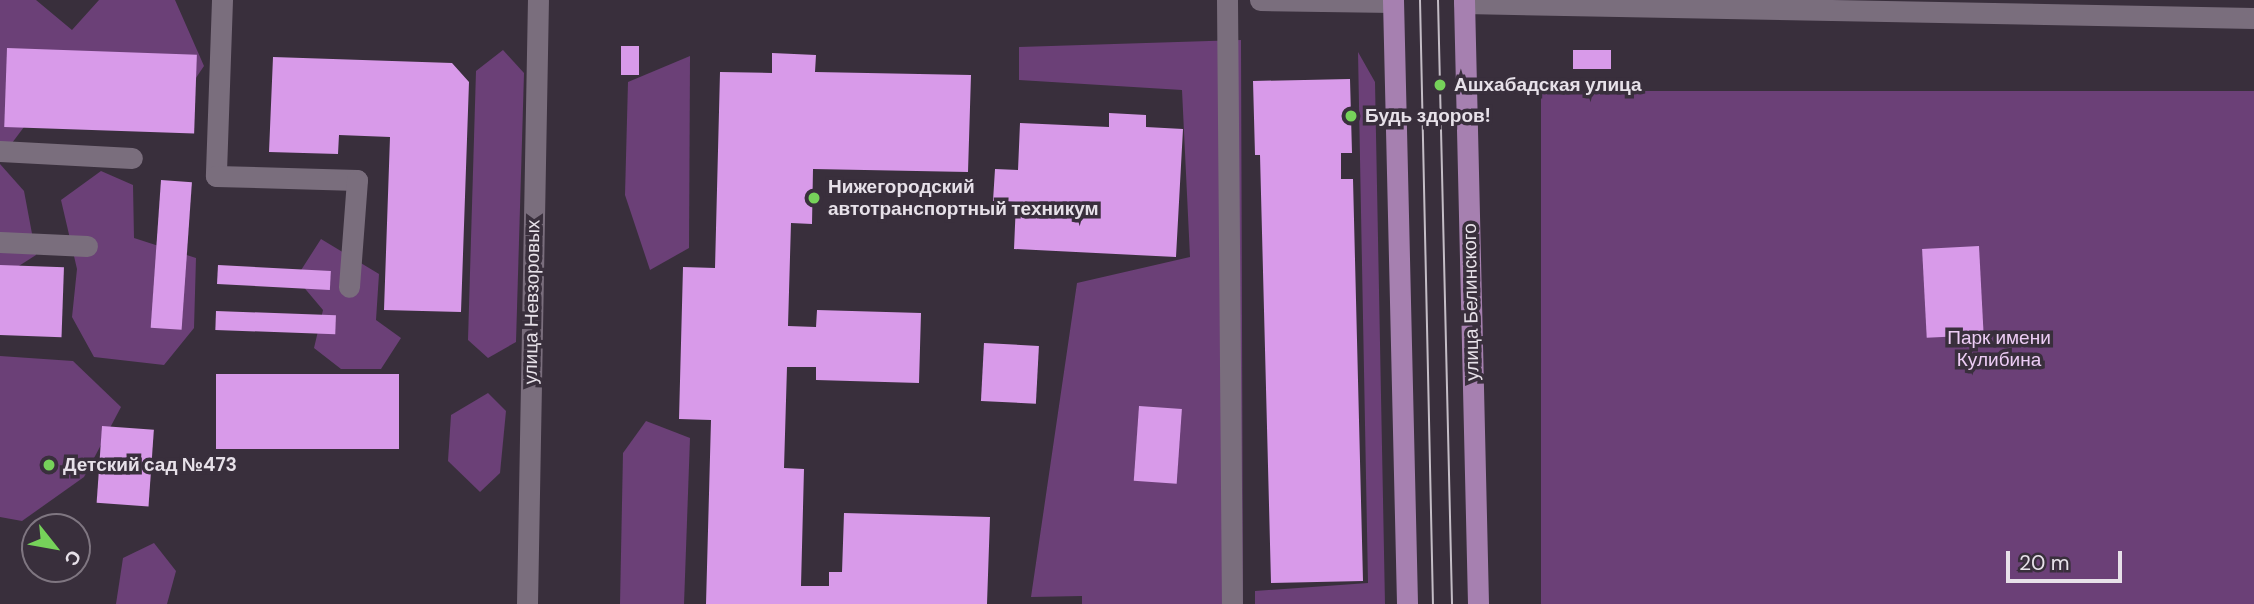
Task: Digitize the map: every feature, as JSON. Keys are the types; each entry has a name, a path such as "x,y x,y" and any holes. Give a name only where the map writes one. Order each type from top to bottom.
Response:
{"main road":[{"path":"1393,1 1407,604"},
{"name":"улица Белинского","path":"1464,1 1478,604"}],"street":[{"path":"222,0 216,176 357,180 349,287"},
{"name":"улица Невзоровых","path":"527,604 538,0"},
{"path":"1227,0 1232,604"},
{"path":"1260,0 1393,1"},
{"path":"1464,1 2004,6 2254,18"},
{"path":"0,151 132,158"},
{"path":"0,242 87,246"}],"green space":[{"path":"0,0 36,0 72,30 99,0 175,0 204,66 179,103 30,119 0,159"},
{"path":"1241,40 1243,604 1082,604 1082,596 1031,597 1077,283 1190,257 1182,90 1019,80 1019,47"},
{"path":"503,50 524,73 516,342 488,358 468,340 476,71"},
{"path":"1358,52 1375,82 1385,604 1255,604 1255,591 1368,583"},
{"path":"690,56 689,248 650,270 625,195 628,82"},
{"name":"Парк имени Кулибина","path":"1541,91 2254,91 2254,604 1541,604"},
{"path":"0,164 24,191 36,255 0,278"},
{"path":"101,171 133,185 134,238 196,258 194,328 164,365 94,357 72,317 77,269 61,200"},
{"path":"321,239 379,274 376,320 401,338 381,369 341,369 314,348 323,310 296,278"},
{"path":"0,356 73,361 121,407 84,477 33,513 21,513 21,521 0,517"},
{"path":"488,393 506,411 500,473 480,492 448,461 451,415"},
{"path":"646,421 690,438 684,604 620,604 623,453"},
{"path":"154,543 176,571 167,604 116,604 123,558"}],"building":[{"path":"621,46 639,46 639,75 621,75"},
{"path":"7,48 197,55 194,134 4,127"},
{"path":"1573,50 1611,50 1611,69 1573,69"},
{"path":"772,53 816,55 815,72 971,75 968,172 813,169 812,224 791,223 788,326 816,327 817,310 921,313 919,383 816,380 816,367 787,367 784,468 804,469 801,586 829,586 829,572 842,572 844,513 990,517 987,604 706,604 711,420 679,419 683,267 715,268 720,72 772,73"},
{"path":"273,57 452,63 469,82 461,312 384,310 390,137 339,135 338,154 269,152"},
{"path":"1350,79 1352,153 1341,153 1341,179 1353,179 1363,581 1271,583 1260,155 1255,155 1253,81"},
{"path":"1109,113 1146,115 1146,127 1183,129 1176,257 1014,249 1016,202 993,201 995,169 1018,170 1020,123 1109,127"},
{"path":"161,180 192,182 182,330 151,328"},
{"path":"1979,246 1984,335 1927,338 1922,249"},
{"path":"0,265 64,267 62,337 0,335"},
{"path":"218,265 331,271 330,290 217,284"},
{"path":"216,311 336,315 335,334 215,330"},
{"path":"984,343 1039,346 1036,404 981,401"},
{"path":"216,374 399,374 399,449 216,449"},
{"path":"1139,406 1182,409 1177,484 1134,481"},
{"path":"102,426 154,430 149,506 97,503"}],"tram line":[{"path":"1420,0 1433,604"},
{"path":"1438,0 1452,604"}],"place":[{"name":"Ашхабадская улица","path":"1440,85"},
{"name":"Будь здоров!","path":"1351,116"},
{"name":"Нижегородский автотранспортный техникум","path":"814,198"},
{"name":"Детский сад №473","path":"49,465"}]}
